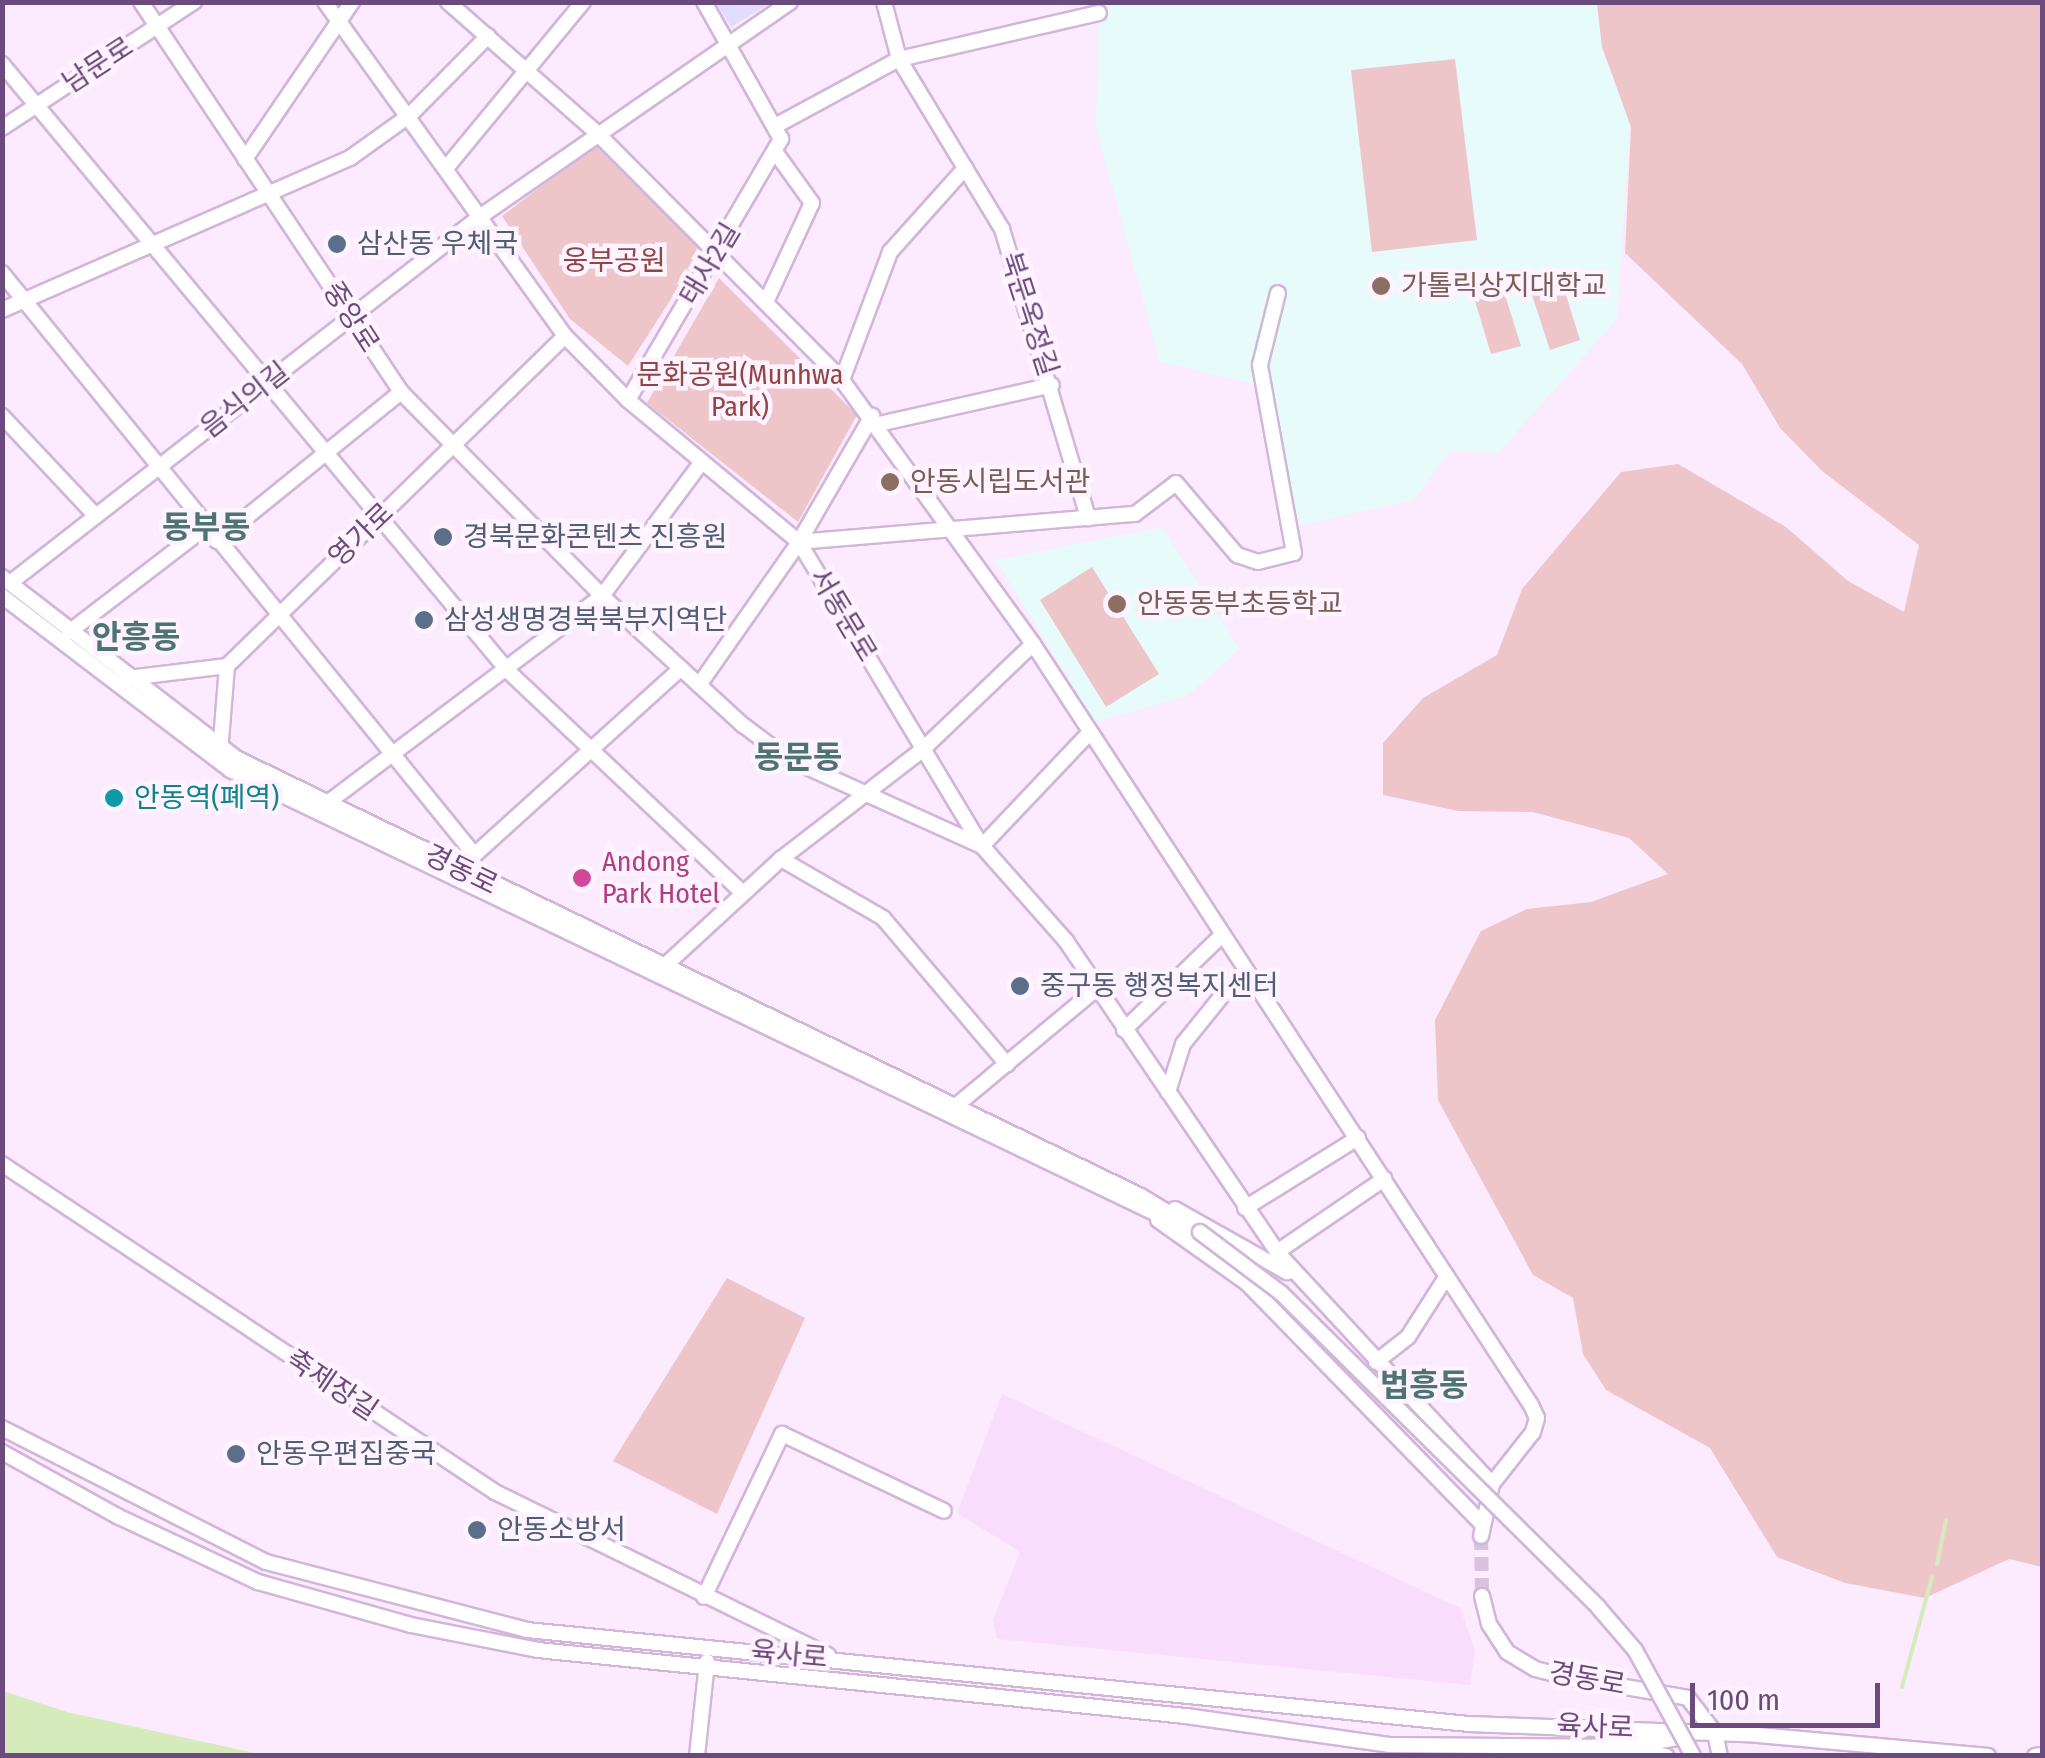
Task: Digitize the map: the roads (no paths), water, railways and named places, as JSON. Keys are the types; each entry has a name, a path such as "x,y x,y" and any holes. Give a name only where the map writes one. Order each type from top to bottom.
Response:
{"street":[{"name":"중앙로","path":"141,2 401,392 451,447 602,596 786,758 982,846"},
{"name":"남문로","path":"2,128 194,2"},
{"name":"서동문로","path":"325,2 410,115 565,336 628,400 799,542 982,846 1066,941 1245,1208 1300,1280"},
{"path":"246,159 352,2"},
{"path":"448,2 596,132 842,380 875,420 1033,644 1537,1418 1492,1484 1481,1529 1247,1283 1139,1201"},
{"path":"446,167 532,72 583,2"},
{"path":"704,2 777,125 899,58 1099,13"},
{"path":"728,44 790,2"},
{"name":"북문옥정길","path":"884,2 899,58 1002,229 1052,386 1088,518"},
{"path":"2,310 350,158 410,115 488,36"},
{"name":"음식의길","path":"5,585 481,216 596,132 728,44"},
{"path":"2,64 34,108 376,520 508,672 742,893"},
{"name":"태사2길","path":"628,400 776,153 777,125"},
{"path":"766,302 812,203 776,153"},
{"path":"842,380 890,252 964,168"},
{"path":"2,273 21,302 473,853"},
{"path":"799,542 956,533 1135,514 1176,482 1236,554 1258,562 1294,553 1260,365 1278,293"},
{"name":"영가로","path":"227,666 565,336"},
{"path":"699,684 799,542 875,420 1052,386"},
{"path":"216,541 401,392"},
{"path":"2,416 96,516"},
{"path":"326,804 508,672 602,596 701,463"},
{"path":"69,632 206,527"},
{"name":"경동로","path":"5,585 128,678 219,755 326,804 462,878"},
{"name":"경동로","path":"5,585 219,755 462,878 1200,1232 1281,1293 1598,1608 1635,1650 1693,1756"},
{"path":"659,972 781,859 864,791 922,750 1033,644"},
{"path":"128,678 227,666 219,755"},
{"path":"462,878 473,853 586,748 681,668"},
{"path":"982,846 1090,732"},
{"path":"781,859 884,918 1007,1064"},
{"path":"1124,1030 1221,936"},
{"path":"1168,1092 1183,1044 1225,992 1250,979"},
{"path":"951,1110 1096,989"},
{"path":"1245,1208 1358,1138"},
{"name":"축제장길","path":"2,1164 450,1465 582,1539 837,1659"},
{"path":"1277,1252 1384,1178"},
{"path":"1139,1201 1219,1229 1300,1280 1492,1484"},
{"path":"1376,1362 1408,1337 1447,1276"},
{"name":"육사로","path":"2,1428 266,1562 527,1630 1469,1724 1715,1732"},
{"path":"704,1596 782,1434 944,1511"},
{"name":"육사로","path":"2,1452 118,1516 258,1582 404,1624 538,1650 1167,1714 1389,1746 1622,1747 1715,1732"},
{"name":"경동로","path":"1482,1596 1508,1652 1535,1669 1675,1692 1697,1706 1715,1732"},
{"path":"697,1756 708,1647"},
{"path":"1720,1756 1715,1732 1988,1756"},
{"path":"1389,1746 1423,1756"},
{"path":"1622,1747 1666,1756"},
{"path":"2035,1756 2042,1755"}],"waterway":[{"path":"1937,1564 1946,1520"},
{"path":"1902,1687 1932,1577"}],"tunnel":[{"path":"1481,1536 1482,1596"}],"place":[{"name":"삼산동 우체국","path":"337,244"},
{"name":"가톨릭상지대학교","path":"1381,286"},
{"name":"안동시립도서관","path":"890,482"},
{"name":"경북문화콘텐츠 진흥원","path":"443,537"},
{"name":"안동동부초등학교","path":"1117,604"},
{"name":"삼성생명경북북부지역단","path":"424,620"},
{"name":"안동역(폐역)","path":"114,798"},
{"name":"Andong Park Hotel","path":"582,878"},
{"name":"중구동 행정복지센터","path":"1020,986"},
{"name":"안동우편집중국","path":"236,1454"},
{"name":"안동소방서","path":"477,1530"}],"district":[{"name":"동부동","path":"206,527"},
{"name":"안흥동","path":"136,637"},
{"name":"동문동","path":"798,757"},
{"name":"법흥동","path":"1424,1385"}],"park label":[{"name":"웅부공원","path":"614,261"},
{"name":"문화공원(Munhwa Park)","path":"740,391"}]}
